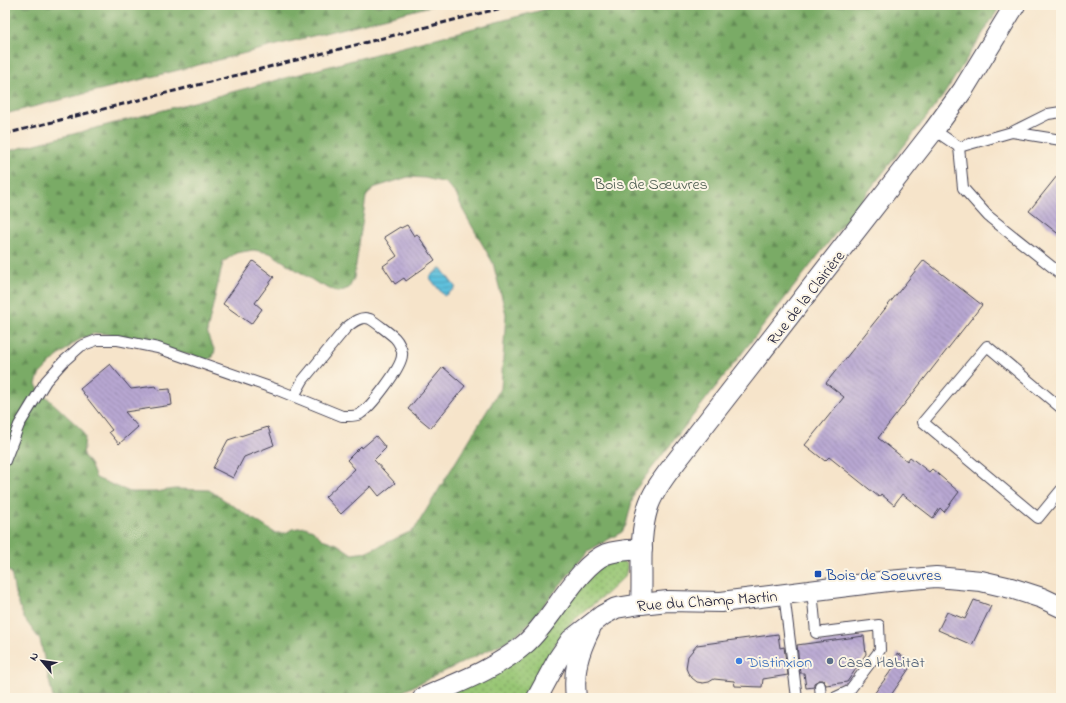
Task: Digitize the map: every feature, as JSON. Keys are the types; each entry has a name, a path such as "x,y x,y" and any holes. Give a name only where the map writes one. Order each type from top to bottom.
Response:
{"street":[{"name":"Rue de la Clairière","path":"641,604 644,528 648,507 655,492 668,472 934,130 963,90 1015,5"},
{"path":"423,698 485,670 516,652 536,634 581,574 593,563 605,555 616,551 642,550"},
{"name":"Rue du Champ Martin","path":"537,698 558,658 571,640 603,615 616,608 668,602 721,602 888,581 936,577 981,581 1011,588 1042,598 1061,607"},
{"name":"Rue du Champ Martin","path":"576,698 575,687 577,661 581,647 592,624"}],"lane":[{"path":"959,147 1012,132 1048,114 1061,112"},
{"path":"934,130 959,147"},
{"path":"1012,132 1061,140"},
{"path":"959,147 963,188 988,216 1061,274"},
{"path":"5,462 19,425 46,381 62,362 81,346 97,340 118,340 158,348 294,396 342,416 352,417 373,403 398,366 402,354 400,347 395,338 370,319 354,321 346,328 303,380 294,396"},
{"path":"1061,408 987,346 922,422 1038,518 1061,490"},
{"path":"812,590 815,638 879,625 880,650 849,691 834,698"},
{"path":"784,594 797,698"},
{"path":"820,686 821,698"}],"green space":[{"path":"5,5 435,5 5,114"},
{"name":"Bois de Sœuvres","path":"561,5 1001,5 943,96 635,490 626,525 622,532 588,551 524,629 505,642 389,698 53,698 40,640 24,618 15,594 11,572 5,570 5,152","holes":["408,177 425,178 446,183 457,196 464,212 493,263 506,314 501,388 414,530 367,552 352,554 337,544 322,539 313,530 305,527 292,529 286,533 275,533 209,490 175,489 155,492 130,492 96,478 90,464 83,455 85,437 82,430 39,390 36,384 39,375 57,357 77,341 95,333 118,335 207,360 213,357 215,350 210,342 207,331 223,262 236,253 253,250 270,253 317,283 330,289 339,292 349,288 354,278 366,197 373,188"]},
{"path":"617,559 627,564 625,576 606,594 576,618 563,632 532,692 526,698 444,698 586,581 601,566"}],"water":[{"path":"441,268 456,288 444,296 429,277"}],"building":[{"path":"1061,171 1061,236 1029,211"},
{"path":"407,225 414,236 417,234 435,260 406,281 404,278 395,284 383,266 397,256 384,237 400,227 401,228"},
{"path":"924,260 982,305 878,438 907,461 910,457 929,472 932,469 959,492 944,512 940,508 933,518 902,494 894,505 881,494 879,497 829,457 825,461 805,445 844,397 826,383"},
{"path":"253,261 274,277 255,303 262,309 251,324 223,304"},
{"path":"110,364 131,389 156,386 158,390 170,389 172,405 125,412 138,427 119,444 109,432 112,430 80,389"},
{"path":"443,367 465,386 431,428 408,409"},
{"path":"268,427 274,445 244,457 233,478 213,468 228,440"},
{"path":"376,436 386,448 374,460 395,483 379,496 371,486 341,514 325,497 355,469 347,460 361,446 362,448"},
{"path":"974,600 991,606 972,645 938,630 947,612 965,619"},
{"path":"778,634 780,648 784,647 788,675 763,679 762,687 735,686 734,681 714,679 709,682 697,682 688,673 686,668 688,656 697,645"},
{"path":"864,636 866,654 847,682 826,685 823,680 819,680 814,683 814,687 806,688 804,673 800,673 797,645"},
{"path":"897,653 913,663 889,698 871,698 896,664"}],"railway":[{"path":"5,134 513,5"}],"place":[{"name":"Bois de Soeuvres","path":"818,574"},
{"name":"Distinxion","path":"739,661"},
{"name":"Casa Habitat","path":"830,661"}]}
